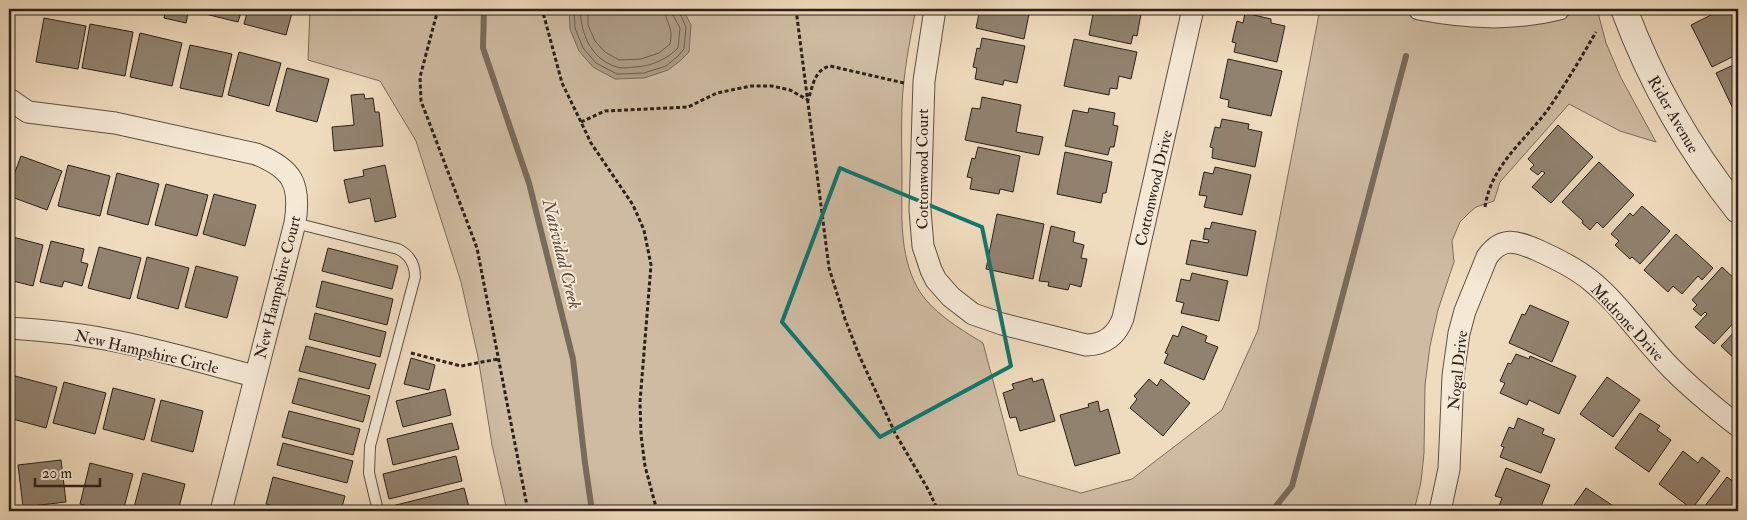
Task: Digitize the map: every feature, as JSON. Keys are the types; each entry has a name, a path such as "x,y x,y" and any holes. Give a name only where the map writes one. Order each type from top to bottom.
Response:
{"street":[{"name":"Cottonwood Court","path":"935,9 923,87 920,201 921,232 926,259 936,280 951,298 973,314 1002,324 1086,344"},
{"name":"Cottonwood Drive","path":"1086,344 1094,345 1107,340 1119,328 1123,318 1193,9"},
{"path":"1419,9 1454,15 1507,18 1559,9"},
{"name":"Rider Avenue","path":"1624,9 1644,61 1664,101 1695,152 1738,210"},
{"name":"New Hampshire Court","path":"9,99 28,112 115,123 256,154 273,161 290,176 295,186 297,208 295,223 254,376 221,511"},
{"name":"Madrone Drive","path":"1505,242 1515,241 1545,253 1574,268 1590,279 1604,292 1673,370 1738,426"},
{"name":"Nogal Drive","path":"1440,511 1449,468 1453,376 1459,333 1465,311 1487,256 1491,250 1505,242"},
{"name":"New Hampshire Circle","path":"9,328 104,339 140,346 254,376"}],"lane":[{"path":"295,223 398,250 409,257 415,269 415,277 370,446 369,472 378,511"}],"path":[{"path":"438,9 420,77 421,101 477,248 528,511"},
{"path":"539,9 544,16 562,83 591,144 633,205 644,230 652,265 640,402 641,435 645,466 657,511"},
{"path":"796,9 829,268 844,318 859,355 895,433 938,511"},
{"path":"1484,207 1489,187 1500,166 1547,109 1596,32"},
{"path":"808,100 816,76 824,68 830,66 923,87"},
{"path":"581,122 605,111 688,107 717,93 751,86 772,86 790,90 808,100"},
{"path":"396,349 461,366 498,359"}],"highlighted area":[{"path":"840,168 982,227 1011,366 880,437 782,322"}],"shaded area":[{"path":"310,9 916,9 905,70 902,116 903,234 904,248 911,274 923,296 938,312 983,343 1018,475 1081,493 1132,479 1222,410 1258,330 1320,9 1597,9 1606,43 1621,78 1656,142 1620,131 1569,104 1500,182 1494,201 1476,207 1460,222 1452,241 1454,262 1438,310 1430,346 1425,385 1424,453 1421,482 1414,511 507,511 492,445 478,357 461,282 416,141 380,81 308,60"}],"water":[{"path":"569,9 679,9 684,11 691,25 689,52 668,70 644,78 615,79 593,67 579,51 570,29"}],"building":[{"path":"166,9 189,9 186,23 164,18"},
{"path":"197,9 242,9 238,22 197,12"},
{"path":"248,9 293,9 286,35 244,24"},
{"path":"980,9 1030,9 1024,39 976,28"},
{"path":"1094,9 1138,9 1137,14 1141,14 1137,36 1133,35 1131,44 1089,35"},
{"path":"1723,9 1738,10 1738,54 1712,67 1691,25"},
{"path":"1245,13 1271,19 1271,23 1285,26 1277,62 1234,52 1236,43 1232,42 1237,21 1243,23"},
{"path":"44,18 86,26 78,69 36,62"},
{"path":"90,24 133,32 125,76 82,68"},
{"path":"140,33 182,43 172,86 130,77"},
{"path":"982,38 1025,46 1017,83 1004,80 1003,85 975,79 977,68 973,67 977,48 980,49"},
{"path":"1074,39 1137,52 1131,79 1119,76 1117,89 1110,88 1109,95 1064,86"},
{"path":"190,45 232,54 222,97 180,88"},
{"path":"239,52 281,63 269,106 228,95"},
{"path":"1228,59 1282,71 1271,116 1228,107 1229,100 1220,98"},
{"path":"1738,63 1738,114 1736,115 1716,73"},
{"path":"287,68 329,79 317,122 276,111"},
{"path":"364,94 365,99 373,98 375,112 379,112 383,146 334,151 332,127 354,125 351,95"},
{"path":"982,97 1021,105 1016,132 1043,137 1039,155 965,140 972,108 980,109"},
{"path":"1089,108 1115,113 1113,125 1118,126 1114,147 1110,147 1108,155 1065,146 1073,110 1088,113"},
{"path":"1222,119 1249,124 1248,129 1262,132 1255,167 1212,158 1213,148 1210,147 1215,127 1220,128"},
{"path":"1558,125 1593,157 1551,203 1532,187 1545,173 1542,171 1538,175 1530,169 1534,165 1528,159"},
{"path":"978,147 1020,156 1013,192 1000,189 999,194 970,189 972,178 967,177 972,158 975,159"},
{"path":"1065,152 1112,162 1106,193 1103,193 1101,203 1057,194"},
{"path":"21,156 62,171 47,210 9,196 9,188"},
{"path":"1599,162 1634,195 1603,228 1597,222 1590,230 1562,202"},
{"path":"68,165 110,176 100,216 58,206"},
{"path":"385,165 396,217 375,222 370,198 349,203 344,180 364,176 363,170"},
{"path":"1215,167 1251,175 1242,215 1204,207 1207,196 1199,195 1204,172 1213,174"},
{"path":"117,173 159,184 148,225 107,214"},
{"path":"166,184 208,195 197,236 155,225"},
{"path":"214,194 256,205 245,246 203,234"},
{"path":"1642,206 1670,231 1640,264 1632,257 1630,259 1615,245 1619,241 1611,234 1630,213 1633,216"},
{"path":"997,214 1044,224 1033,279 986,269"},
{"path":"1212,222 1256,231 1247,276 1186,264 1191,240 1208,243 1209,240 1203,239 1205,228 1210,229"},
{"path":"1051,226 1075,232 1073,242 1084,245 1081,258 1087,259 1081,287 1070,284 1068,290 1048,286 1049,282 1039,281"},
{"path":"1676,234 1713,268 1702,280 1698,276 1682,294 1673,286 1668,292 1644,270"},
{"path":"9,236 43,245 33,286 9,280"},
{"path":"51,241 84,249 81,262 88,264 82,286 64,281 62,287 40,282"},
{"path":"99,247 141,258 130,299 88,288"},
{"path":"328,248 398,266 392,289 322,271"},
{"path":"147,257 189,268 178,309 137,298"},
{"path":"196,266 238,277 227,318 185,307"},
{"path":"1722,267 1738,282 1738,318 1714,344 1695,327 1707,314 1705,312 1701,316 1693,309 1697,305 1692,300"},
{"path":"1192,273 1228,281 1219,321 1181,313 1184,303 1176,301 1181,279 1190,281"},
{"path":"322,281 393,299 387,325 316,307"},
{"path":"1530,305 1569,322 1552,362 1509,343 1522,314 1525,315"},
{"path":"315,313 386,332 380,357 309,339"},
{"path":"1182,326 1207,336 1205,342 1218,347 1204,380 1164,363 1168,354 1165,353 1173,335 1178,337"},
{"path":"1738,328 1738,362 1721,346"},
{"path":"306,346 376,364 369,389 299,371"},
{"path":"1516,354 1529,359 1530,356 1576,376 1559,414 1529,400 1527,405 1500,393 1505,383 1500,381 1508,363 1511,364"},
{"path":"411,358 435,365 429,390 404,384"},
{"path":"15,376 57,387 46,428 9,418 9,398"},
{"path":"1607,377 1640,400 1613,437 1580,414"},
{"path":"299,378 370,396 363,422 292,403"},
{"path":"1032,378 1033,382 1043,379 1055,421 1020,431 1016,417 1010,418 1003,393 1014,389 1012,384"},
{"path":"1149,379 1157,386 1161,379 1190,403 1163,436 1130,408 1137,399 1134,396"},
{"path":"64,382 106,393 95,434 53,423"},
{"path":"113,388 155,399 144,440 103,429"},
{"path":"445,389 451,415 403,427 396,401"},
{"path":"161,400 203,411 193,452 151,441"},
{"path":"1098,401 1100,412 1108,409 1120,453 1075,466 1060,415 1089,407 1088,404"},
{"path":"289,411 360,429 353,455 282,437"},
{"path":"1640,413 1660,426 1657,430 1671,440 1649,472 1615,448"},
{"path":"1518,418 1544,429 1542,434 1555,439 1541,473 1500,457 1504,447 1501,446 1509,427 1514,429"},
{"path":"452,423 459,449 393,465 387,439"},
{"path":"283,443 353,461 347,483 277,465"},
{"path":"1683,451 1698,463 1702,457 1720,471 1692,509 1659,484"},
{"path":"456,456 462,481 389,499 383,474"},
{"path":"61,460 66,502 23,507 18,465"},
{"path":"90,463 133,474 123,511 109,511 80,504"},
{"path":"1506,468 1550,485 1539,511 1504,511 1498,509 1502,498 1495,496"},
{"path":"9,472 13,510 9,511"},
{"path":"143,473 185,484 178,511 133,511"},
{"path":"273,477 345,496 341,511 293,511 266,504"},
{"path":"1727,477 1738,485 1738,511 1701,511"},
{"path":"464,488 470,511 393,511 392,506"},
{"path":"1586,488 1621,511 1570,511"}],"waterway":[{"name":"Natividad Creek","path":"484,9 483,48 529,183 573,359 592,511"},
{"path":"1272,511 1292,486 1406,56"}]}
